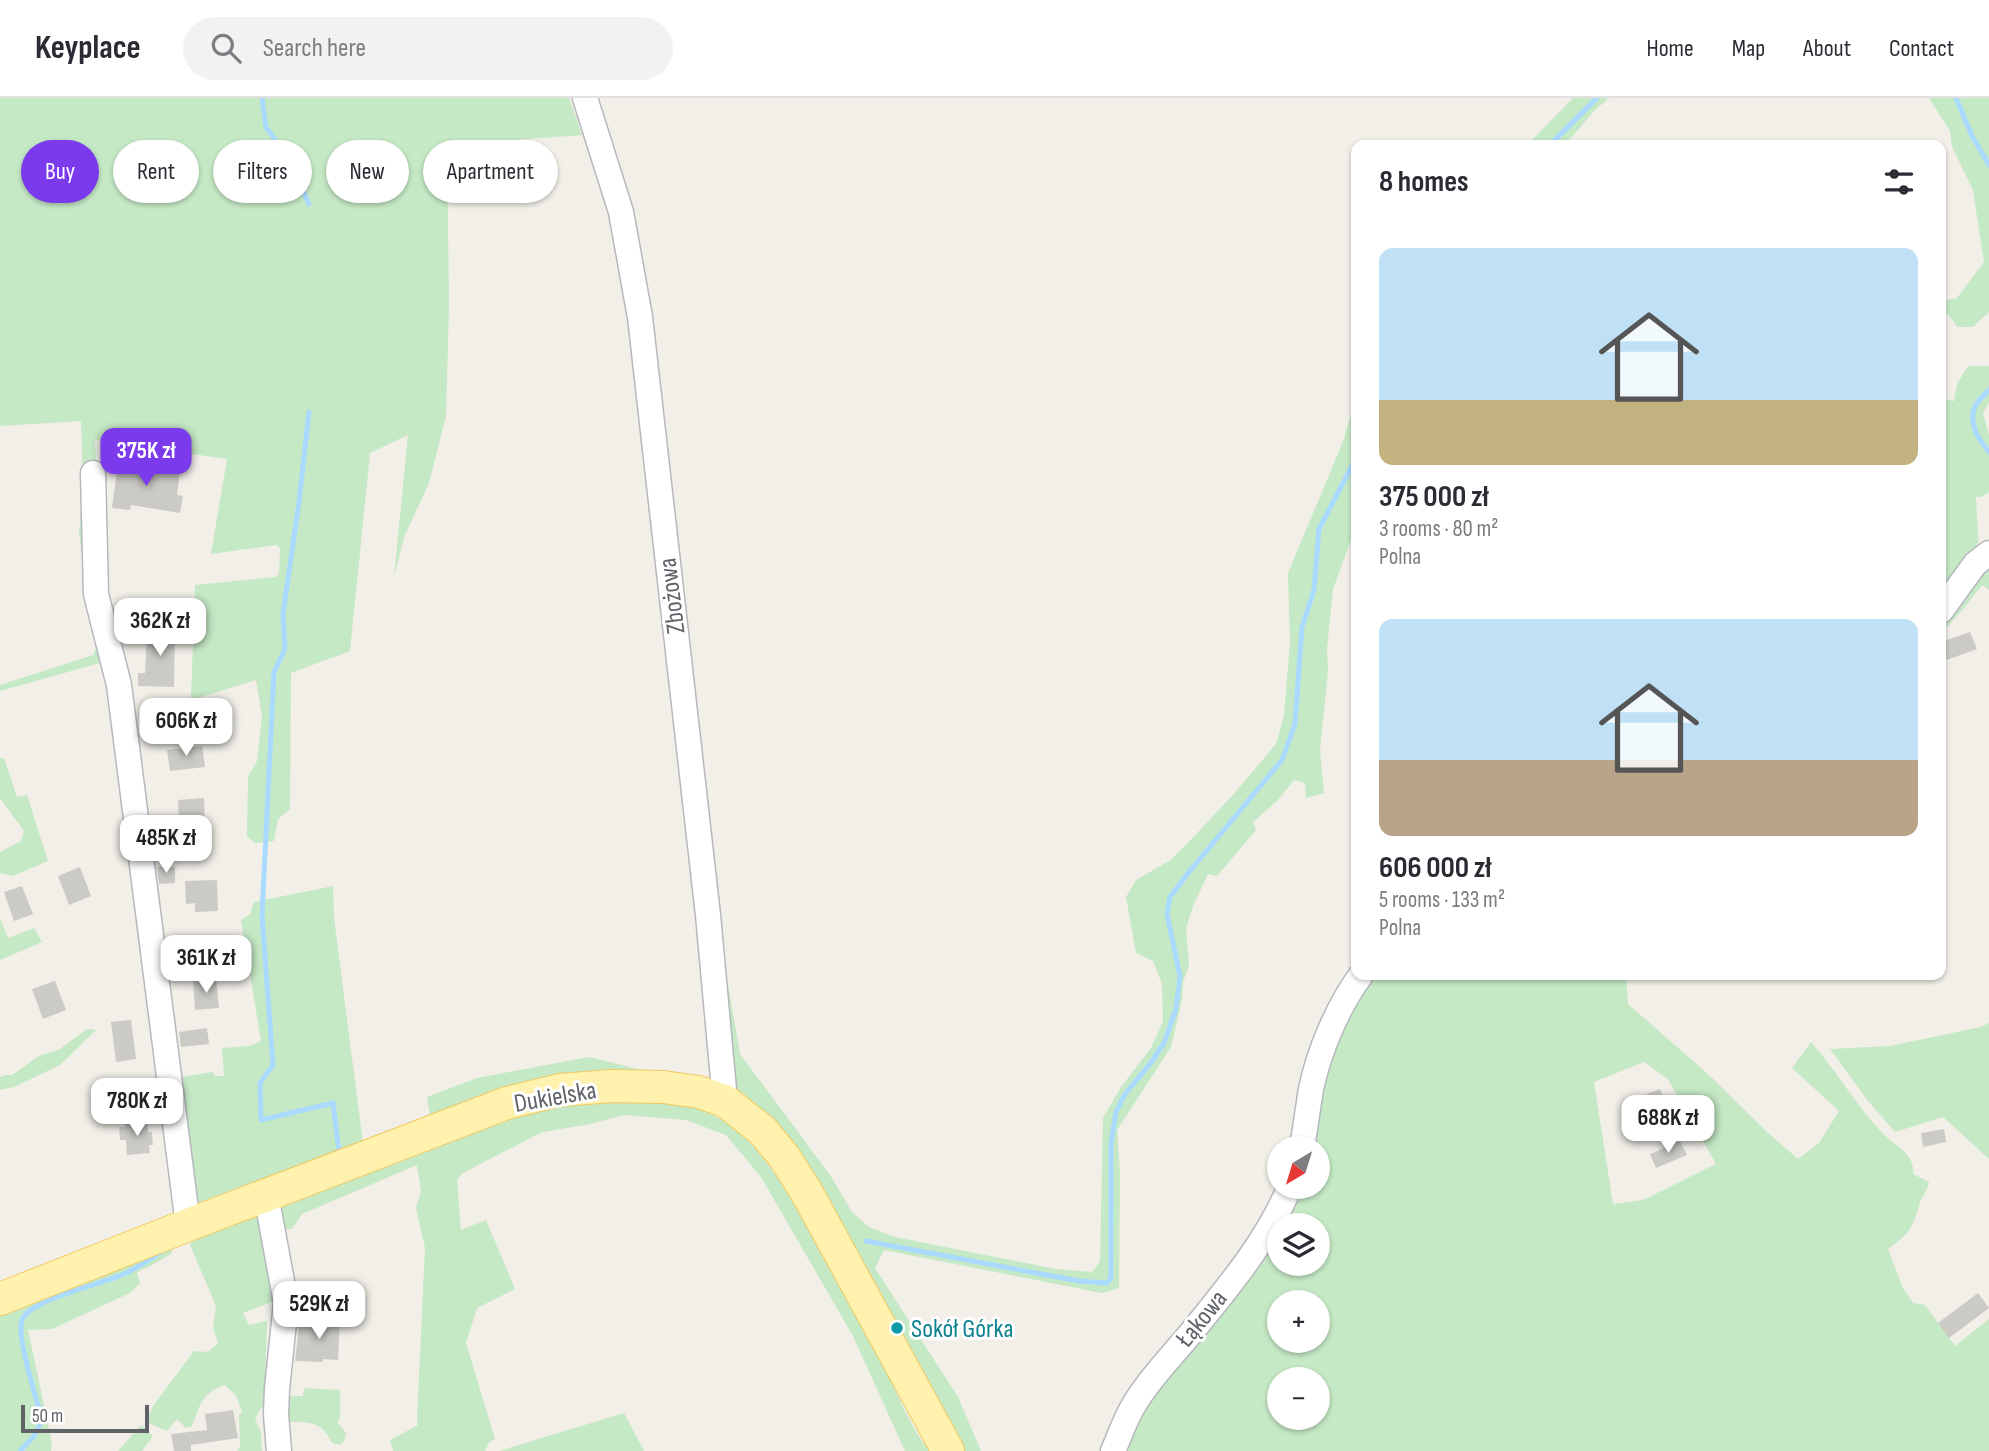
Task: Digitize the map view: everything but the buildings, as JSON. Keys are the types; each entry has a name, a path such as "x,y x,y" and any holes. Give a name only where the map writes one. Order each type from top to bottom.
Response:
{"main road":[{"name":"Dukielska","path":"0,1299 506,1103 560,1090 612,1086 663,1087 699,1092 725,1101 763,1131 785,1158 807,1192 948,1451"}],"street":[{"name":"Zbożowa","path":"585,98 621,212 640,317 707,901 725,1101"},
{"path":"93,473 96,594 119,685 174,1062 164,1089 188,1225"},
{"path":"1946,604 1975,564 1989,554"},
{"path":"1304,1136 1312,1086 1327,1037 1357,980"},
{"path":"266,1195 286,1303 282,1389 276,1414 279,1451"},
{"name":"Łąkowa","path":"1113,1451 1134,1405 1157,1371 1244,1265 1281,1210 1285,1199"}],"green space":[{"path":"0,98 569,98 582,135 514,140 423,140 423,203 448,203 446,416 429,483 404,537 394,577 408,435 370,453 350,651 291,673 290,809 278,819 274,841 256,843 247,837 248,777 257,761 262,716 256,680 191,700 195,585 275,577 279,574 280,549 277,545 211,554 227,459 95,440 107,661 0,691 0,685 93,655 96,648 79,534 83,488 81,421 0,426"},
{"path":"1573,98 1609,98 1569,140 1532,140"},
{"path":"1929,98 1989,98 1989,312 1973,327 1957,327 1946,315 1946,300 1957,298 1984,262 1973,190 1952,147 1950,131"},
{"path":"1968,366 1989,366 1989,402 1983,413 1989,435 1989,492 1976,497 1979,553 1989,556 1989,590 1982,585 1946,628 1946,400 1954,401 1957,384"},
{"path":"1351,414 1351,540 1333,589 1320,751 1324,793 1306,798 1305,783 1294,780 1277,801 1253,822 1256,830 1217,876 1208,874 1193,906 1186,928 1189,965 1183,982 1182,1000 1171,1047 1117,1130 1120,1171 1119,1288 1102,1293 884,1250 875,1268 958,1397 981,1451 958,1451 737,1089 729,1066 720,986 728,984 740,1054 830,1175 852,1212 869,1227 895,1237 1056,1269 1092,1272 1100,1261 1103,1118 1121,1087 1151,1048 1163,1021 1162,984 1153,961 1136,953 1126,897 1136,880 1169,861 1183,848 1276,744 1284,716 1290,642 1288,573 1342,444"},
{"path":"0,758 4,758 17,797 27,795 48,861 13,876 0,873 0,852 21,841 24,831 0,798"},
{"path":"333,886 334,918 363,1143 192,1205 174,1078 213,1072 215,1076 224,1076 222,1048 250,1046 261,1041 241,920 250,914 254,902"},
{"path":"0,918 8,938 34,928 42,942 0,960"},
{"path":"1372,980 1626,980 1628,1004 1709,1075 1798,1159 1819,1143 1839,1111 1792,1068 1811,1042 1879,1129 1907,1154 1912,1163 1913,1174 1929,1182 1910,1229 1888,1249 1903,1288 1913,1303 1925,1305 1955,1346 1989,1319 1989,1451 1126,1451 1142,1413 1267,1245 1267,1276 1330,1276 1330,1213 1289,1213 1298,1199 1330,1199 1330,1136 1314,1136 1331,1060 1356,1003","holes":["1644,1062 1668,1079 1716,1164 1643,1200 1613,1204 1594,1082"]},
{"path":"1989,1023 1989,1159 1943,1117 1895,1132 1868,1101 1830,1049 1890,1046"},
{"path":"87,1029 96,1030 60,1065 14,1087 0,1090 0,1077 12,1075 39,1056 60,1049"},
{"path":"589,1057 690,1082 430,1116 427,1097 477,1078"},
{"path":"619,1099 666,1103 702,1110 732,1127 750,1143 795,1205 870,1335 911,1422 931,1451 905,1451 853,1336 761,1177 726,1135 686,1120 624,1115 542,1132 463,1173 457,1180 461,1230 486,1220 515,1289 477,1308 466,1343 495,1439 489,1442 485,1451 393,1451 390,1440 418,1425 425,1248 416,1208 421,1191 417,1165 302,1214 292,1229 281,1229 279,1202 495,1121 579,1102"},
{"path":"260,1209 277,1300 243,1313 249,1325 267,1321 265,1380 269,1401 255,1419 261,1433 262,1451 237,1451 240,1447 239,1414 242,1412 236,1396 225,1385 206,1396 192,1426 186,1428 177,1419 167,1431 146,1422 153,1406 194,1351 208,1352 218,1343 213,1328 216,1306 190,1245 195,1236"},
{"path":"170,1246 172,1253 137,1272 140,1283 130,1293 52,1329 28,1330 52,1443 51,1451 0,1451 0,1308"},
{"path":"304,1388 340,1390 340,1418 337,1422 346,1433 340,1445 332,1443 323,1429 311,1423 281,1423 280,1396 303,1396"},
{"path":"624,1413 644,1451 499,1451"},
{"path":"141,1425 153,1436 142,1451 118,1451"}],"waterway":[{"path":"262,98 266,127 286,155 309,204"},
{"path":"1555,140 1597,98"},
{"path":"1956,98 1972,136 1989,165"},
{"path":"1989,390 1976,404 1973,415 1976,432 1989,452"},
{"path":"309,412 283,614 285,649 274,672 262,915 273,1065 260,1083 261,1120 333,1103 339,1152 335,1153"},
{"path":"866,1241 1079,1281 1107,1283 1111,1278 1111,1143 1116,1112 1125,1094 1164,1043 1176,1009 1180,976 1167,914 1170,897 1282,760 1295,724 1302,627 1314,590 1319,529 1351,468"},
{"path":"20,1451 34,1436 42,1420 24,1353 22,1320 38,1305 124,1274 161,1252"}],"place":[{"name":"Sokół Górka","path":"897,1328"}]}
